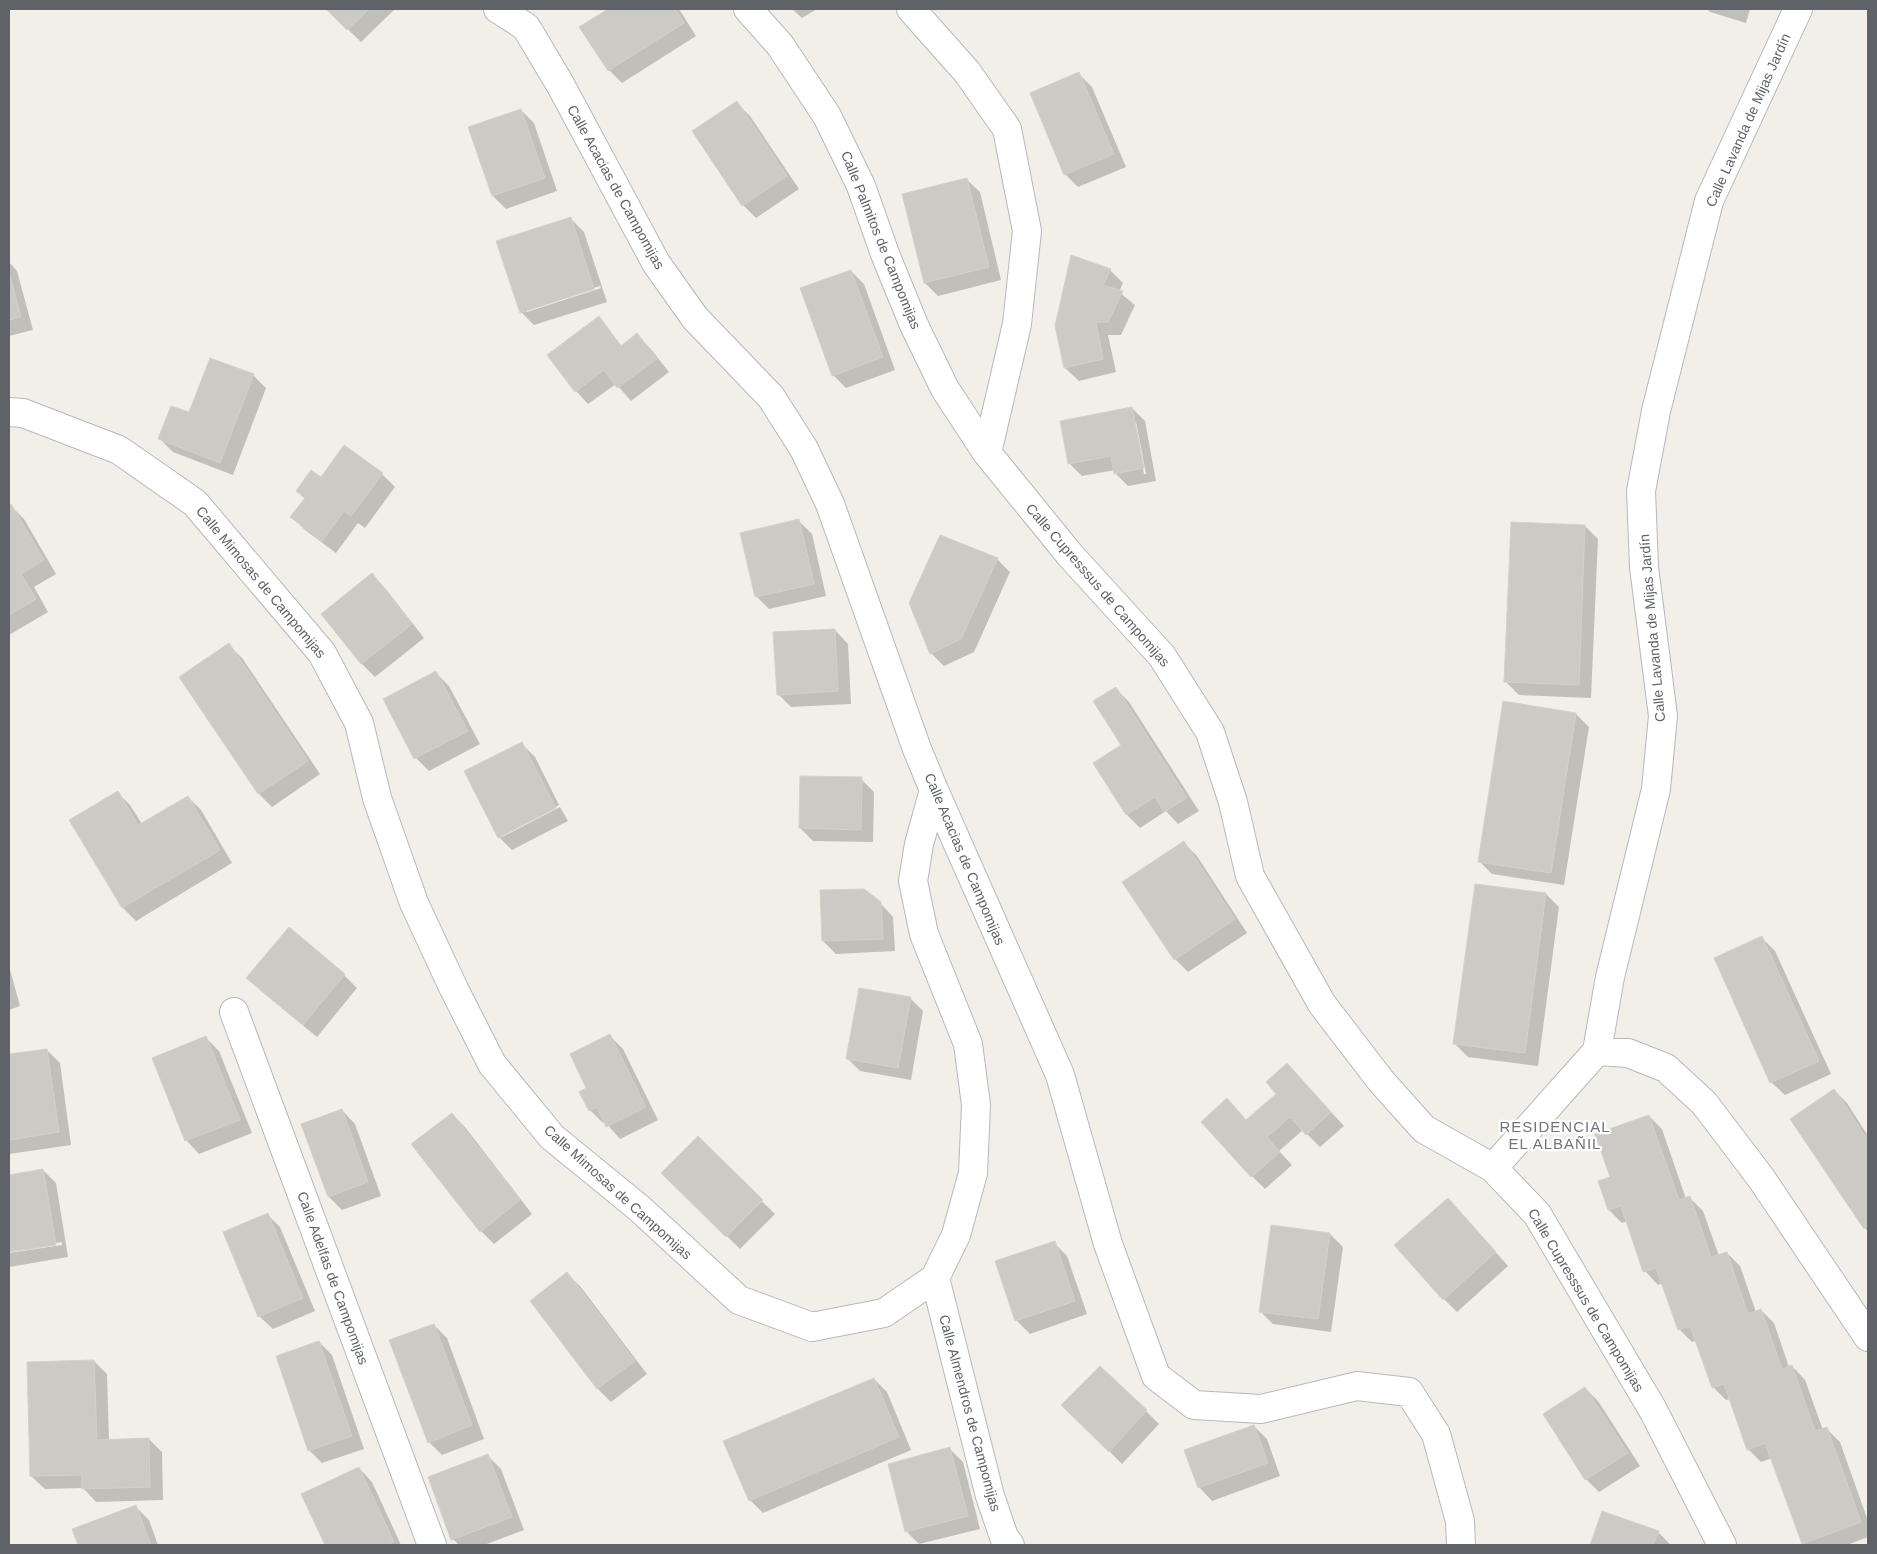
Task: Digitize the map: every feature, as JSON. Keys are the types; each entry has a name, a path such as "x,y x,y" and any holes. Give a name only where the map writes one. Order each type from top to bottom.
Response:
{"street":[{"name":"Calle Acacias de Campomijas","path":"498,9 526,27 565,93 656,263 695,318 771,397 804,449 830,504 934,790 1060,1075 1108,1244 1156,1376 1194,1405 1261,1409 1357,1386 1409,1392 1436,1434 1460,1521 1461,1545"},
{"name":"Calle Palmitos de Campomijas","path":"748,9 780,45 827,116 861,186 885,254 945,389 988,453"},
{"path":"911,9 967,72 1007,129 1027,231 1017,324 988,453"},
{"name":"Calle Lavanda de Mijas Jardín","path":"1597,1050 1610,977 1656,789 1658,771 1663,716 1644,567 1641,491 1656,411 1709,202 1798,9"},
{"name":"Calle Mimosas de Campomijas","path":"9,412 23,413 119,450 195,502 322,652 359,723 377,798 414,903 492,1064 552,1137 639,1208 739,1300 812,1327 884,1313 935,1278 956,1235 973,1173 976,1105 968,1044 924,934 913,881 919,844 934,790"},
{"name":"Calle Cupresssus de Campomijas","path":"988,453 1070,555 1162,656 1210,732 1233,802 1250,876 1322,1004 1381,1081 1424,1128 1493,1168 1537,1214 1653,1410 1722,1545"},
{"name":"Calle Adelfas de Campomijas","path":"234,1012 432,1545"},
{"path":"1493,1168 1597,1050 1628,1053 1666,1068 1704,1102 1762,1178 1868,1337"},
{"name":"Calle Almendros de Campomijas","path":"935,1278 990,1496 1004,1537 1010,1545"}],"building":[{"path":"326,9 369,9 347,30"},
{"path":"608,9 675,9 684,23 608,71 579,27"},
{"path":"1079,72 1114,154 1064,175 1030,93"},
{"path":"737,101 787,176 742,206 692,131"},
{"path":"521,109 545,178 492,196 468,127"},
{"path":"967,178 989,267 924,283 902,194"},
{"path":"571,217 594,289 520,313 496,241"},
{"path":"1071,255 1111,269 1103,285 1123,291 1108,322 1096,322 1103,359 1064,368 1055,326"},
{"path":"851,270 883,357 832,376 800,288"},
{"path":"9,272 21,317 9,320"},
{"path":"599,316 621,346 637,333 657,359 617,388 604,370 575,392 547,355"},
{"path":"210,358 254,374 220,463 158,439 171,406 189,412"},
{"path":"1132,407 1144,468 1114,474 1111,456 1068,464 1060,421"},
{"path":"344,445 383,473 351,516 344,511 322,541 290,517 305,498 296,491 311,470 321,477"},
{"path":"11,504 44,560 21,574 36,599 9,615 9,506"},
{"path":"799,519 814,584 755,597 740,533"},
{"path":"1511,522 1585,525 1579,685 1504,682"},
{"path":"940,535 998,558 961,639 930,654 909,603"},
{"path":"372,573 412,624 361,664 321,614"},
{"path":"835,629 838,691 777,695 773,632"},
{"path":"229,643 308,761 258,794 179,677"},
{"path":"436,671 468,731 414,759 383,699"},
{"path":"1116,687 1187,798 1164,812 1155,797 1126,815 1093,763 1121,745 1093,701"},
{"path":"1503,701 1576,713 1551,873 1478,862"},
{"path":"522,742 556,808 498,838 464,771"},
{"path":"800,776 862,777 861,830 799,828"},
{"path":"118,791 138,825 188,796 220,850 122,908 69,820"},
{"path":"1184,841 1235,919 1174,960 1122,882"},
{"path":"1475,884 1546,893 1525,1053 1453,1044"},
{"path":"864,889 881,902 883,939 822,941 820,890"},
{"path":"289,927 345,974 303,1025 246,978"},
{"path":"1762,936 1819,1061 1770,1083 1714,958"},
{"path":"859,988 911,997 898,1068 846,1059"},
{"path":"610,1034 646,1107 606,1127 597,1107 589,1111 579,1092 586,1088 570,1054"},
{"path":"206,1036 240,1120 185,1141 152,1058"},
{"path":"47,1049 59,1132 9,1140 9,1054"},
{"path":"1287,1063 1331,1112 1306,1135 1290,1117 1267,1137 1280,1152 1251,1177 1201,1122 1227,1098 1246,1120 1276,1094 1266,1082"},
{"path":"1834,1089 1868,1140 1868,1226 1864,1229 1790,1119"},
{"path":"342,1109 368,1182 328,1197 301,1124"},
{"path":"452,1113 520,1200 480,1232 411,1144"},
{"path":"1649,1115 1679,1200 1690,1196 1711,1257 1727,1252 1748,1314 1761,1309 1782,1369 1792,1365 1815,1431 1827,1427 1861,1522 1802,1544 1765,1443 1747,1450 1724,1384 1712,1388 1690,1326 1678,1330 1656,1268 1643,1272 1621,1206 1608,1210 1598,1181 1610,1177 1595,1134"},
{"path":"698,1136 763,1200 726,1237 661,1173"},
{"path":"43,1169 56,1245 9,1252 9,1175"},
{"path":"1448,1198 1496,1252 1443,1300 1394,1245"},
{"path":"268,1213 303,1298 258,1317 223,1232"},
{"path":"1271,1225 1330,1233 1318,1319 1259,1312"},
{"path":"1055,1241 1075,1301 1015,1321 995,1261"},
{"path":"567,1272 635,1361 597,1389 530,1301"},
{"path":"434,1324 472,1425 428,1443 389,1340"},
{"path":"319,1341 352,1436 308,1451 276,1356"},
{"path":"94,1360 97,1440 149,1438 150,1487 82,1489 82,1475 30,1476 27,1362"},
{"path":"1100,1366 1147,1410 1109,1452 1061,1405"},
{"path":"874,1378 899,1437 749,1501 723,1441"},
{"path":"1585,1387 1628,1453 1585,1480 1543,1414"},
{"path":"1254,1425 1268,1463 1198,1488 1184,1450"},
{"path":"950,1447 968,1516 905,1532 888,1464"},
{"path":"488,1454 512,1517 451,1540 428,1477"},
{"path":"359,1467 394,1542 386,1545 325,1545 301,1494"},
{"path":"136,1505 151,1545 78,1545 72,1529"},
{"path":"1602,1511 1659,1531 1653,1545 1590,1545"}],"district":[{"name":"RESIDENCIAL EL ALBAÑIL","path":"1555,1134"}]}
